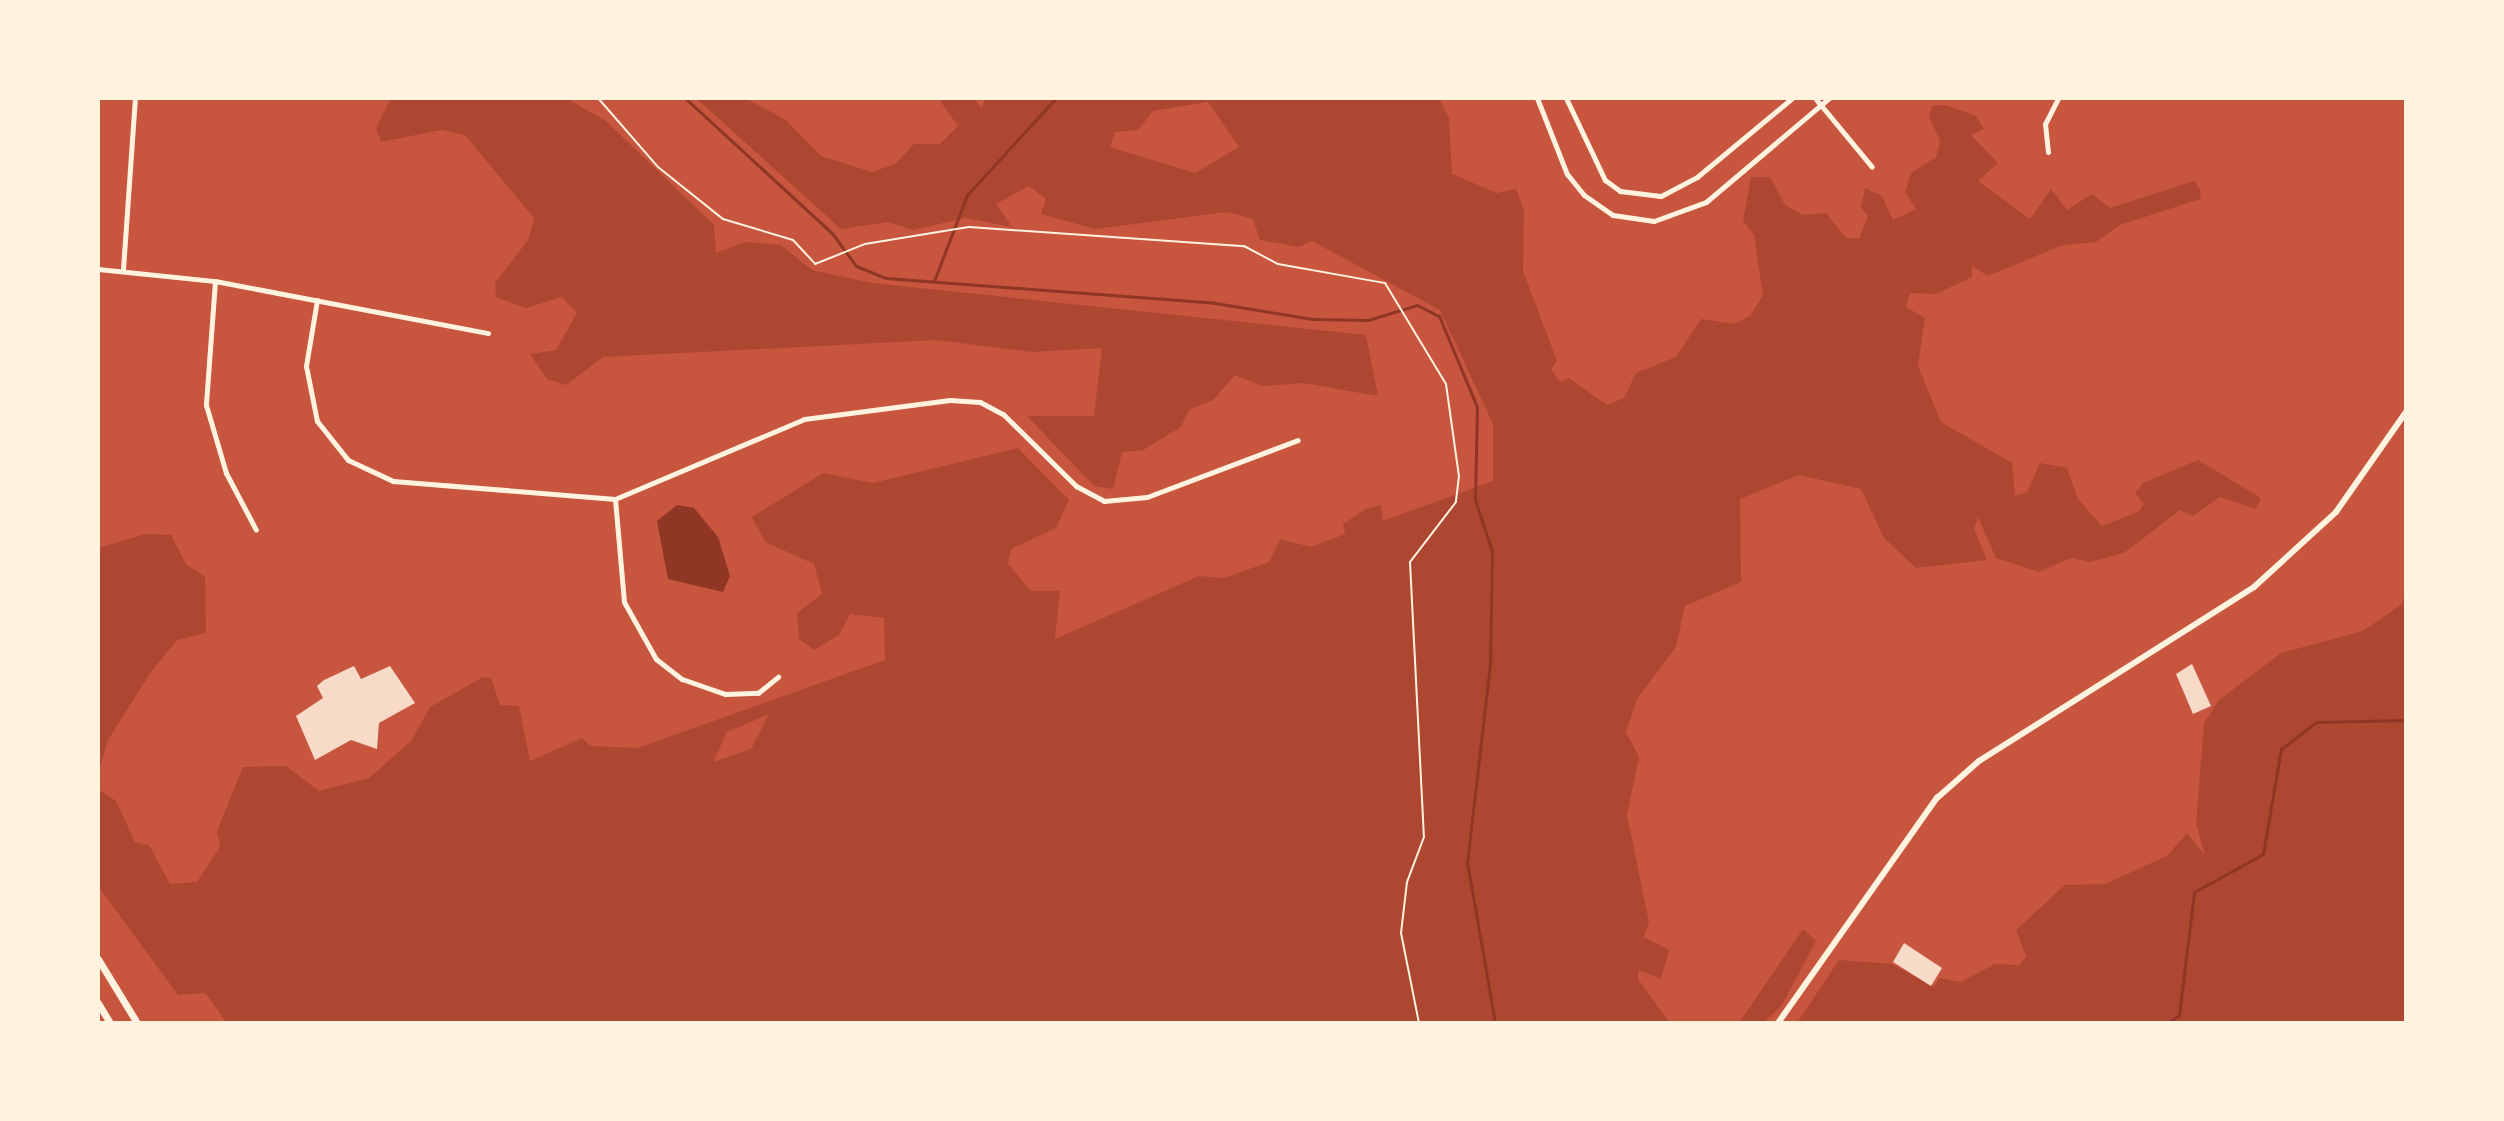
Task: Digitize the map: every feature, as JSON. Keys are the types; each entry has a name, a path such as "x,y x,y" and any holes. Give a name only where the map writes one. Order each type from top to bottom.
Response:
{"main road":[{"path":"1778,1023 1937,798 1979,761 2254,587 2336,512 2406,412"},
{"path":"98,959 137,1023"},
{"path":"98,1003 110,1023"}],"street":[{"path":"123,269 135,98"},
{"path":"1537,98 1567,174 1584,195 1613,215 1654,221 1706,202 1829,98"},
{"path":"1566,98 1605,180 1620,191 1661,196 1697,177 1792,98"},
{"path":"1815,98 1872,167"},
{"path":"2048,152 2045,124 2058,98"},
{"path":"98,269 123,269 215,281 488,333"},
{"path":"215,281 206,405 226,473 256,530"},
{"path":"317,300 308,393 317,421 348,460 393,481 615,499 804,419 950,400 980,402 1003,414 1076,486 1104,501 1147,497 1298,440"},
{"path":"615,499 624,602 656,659 682,679 725,694 758,693 778,677"}],"path":[{"path":"598,98 658,167 723,219 793,240 810,261 825,266 865,244 969,227 1244,246 1278,264 1385,283 1446,384 1459,476 1456,502 1428,529 1410,562 1424,837 1407,882 1401,933 1419,1023"}],"shaded area":[{"path":"391,98 566,98 606,121 714,225 716,253 745,242 781,245 812,270 872,283 1366,335 1378,396 1303,383 1263,386 1235,375 1213,400 1189,410 1181,427 1143,450 1122,452 1113,489 1094,486 1027,416 1094,416 1102,348 1033,352 936,340 603,357 566,385 547,379 530,354 556,350 577,313 562,297 526,308 496,297 495,283 528,240 534,218 465,135 441,130 381,142 376,128"},
{"path":"696,98 745,98 786,120 821,156 872,172 895,164 914,144 940,144 958,126 938,98 974,98 981,108 986,98 1439,98 1449,118 1452,174 1497,193 1516,189 1524,210 1523,271 1557,361 1551,369 1560,382 1569,378 1607,405 1624,398 1636,373 1676,357 1701,319 1734,324 1750,316 1763,295 1754,235 1743,221 1751,177 1770,177 1785,205 1803,215 1826,213 1846,238 1859,239 1868,216 1861,208 1865,188 1882,196 1893,220 1916,209 1905,192 1911,173 1936,157 1940,141 1929,117 1932,106 1945,105 1976,116 1984,129 1971,135 1998,163 1978,181 2030,219 2051,189 2067,210 2092,194 2110,208 2194,181 2201,191 2200,199 2120,225 2096,242 2063,245 1988,276 1972,266 1972,277 1936,294 1910,293 1906,307 1925,318 1918,366 1941,422 2012,463 2015,496 2027,492 2040,463 2067,468 2078,499 2102,526 2138,512 2144,504 2135,493 2143,483 2198,460 2261,498 2256,509 2220,497 2193,516 2180,510 2124,553 2090,562 2071,558 2039,572 1996,558 1978,517 1974,529 1987,560 1916,568 1884,538 1861,489 1799,475 1740,499 1741,582 1685,606 1676,647 1637,699 1626,732 1639,757 1627,815 1649,922 1644,937 1669,950 1661,979 1639,970 1638,979 1670,1023 227,1023 205,993 178,995 98,886 98,789 116,801 135,842 149,845 170,884 197,882 220,847 217,831 243,767 286,766 319,791 369,778 411,741 430,707 483,677 491,678 500,705 519,706 530,761 582,738 590,746 638,748 885,660 884,618 850,614 839,635 814,650 799,639 797,613 822,594 814,564 765,542 752,517 823,473 873,483 1018,448 1069,500 1056,528 1011,549 1008,564 1031,591 1060,591 1055,639 1199,576 1224,578 1269,562 1280,539 1311,547 1345,534 1343,524 1366,509 1381,505 1383,521 1493,481 1493,424 1440,310 1312,241 1299,247 1260,240 1253,219 1227,212 1095,229 1041,214 1046,199 1029,186 996,204 1012,227 965,218 913,230 888,222 841,229","holes":["1208,102 1239,147 1195,173 1110,147 1115,132 1138,130 1153,111","769,714 751,749 713,762 727,732"]},
{"path":"677,505 694,508 718,537 730,576 723,592 668,579 657,521"},
{"path":"146,534 171,535 186,564 205,577 206,633 177,640 151,672 108,740 98,774 98,548"},
{"path":"2406,587 2406,1023 1797,1023 1839,960 1892,964 1934,987 1939,978 1961,982 1995,964 2019,965 2026,956 2016,930 2065,885 2105,884 2167,856 2187,833 2205,855 2196,824 2204,723 2219,700 2281,653 2363,631 2402,604"},
{"path":"1803,929 1816,941 1782,1005 1763,1023 1739,1023"}],"building":[{"path":"2192,664 2211,706 2193,714 2176,674"},
{"path":"354,666 361,679 390,666 415,703 379,723 377,749 351,740 315,760 296,716 323,698 317,686"},
{"path":"1904,943 1942,968 1931,986 1893,962"}],"waterway":[{"path":"685,98 832,233 856,266 886,278 1215,303 1313,319 1368,320 1417,305 1439,316 1477,407 1475,500 1492,551 1490,664 1467,862 1495,1023"},
{"path":"934,281 967,195 1056,98"},
{"path":"2168,1023 2179,1015 2194,892 2263,854 2281,749 2316,722 2406,720"}]}
